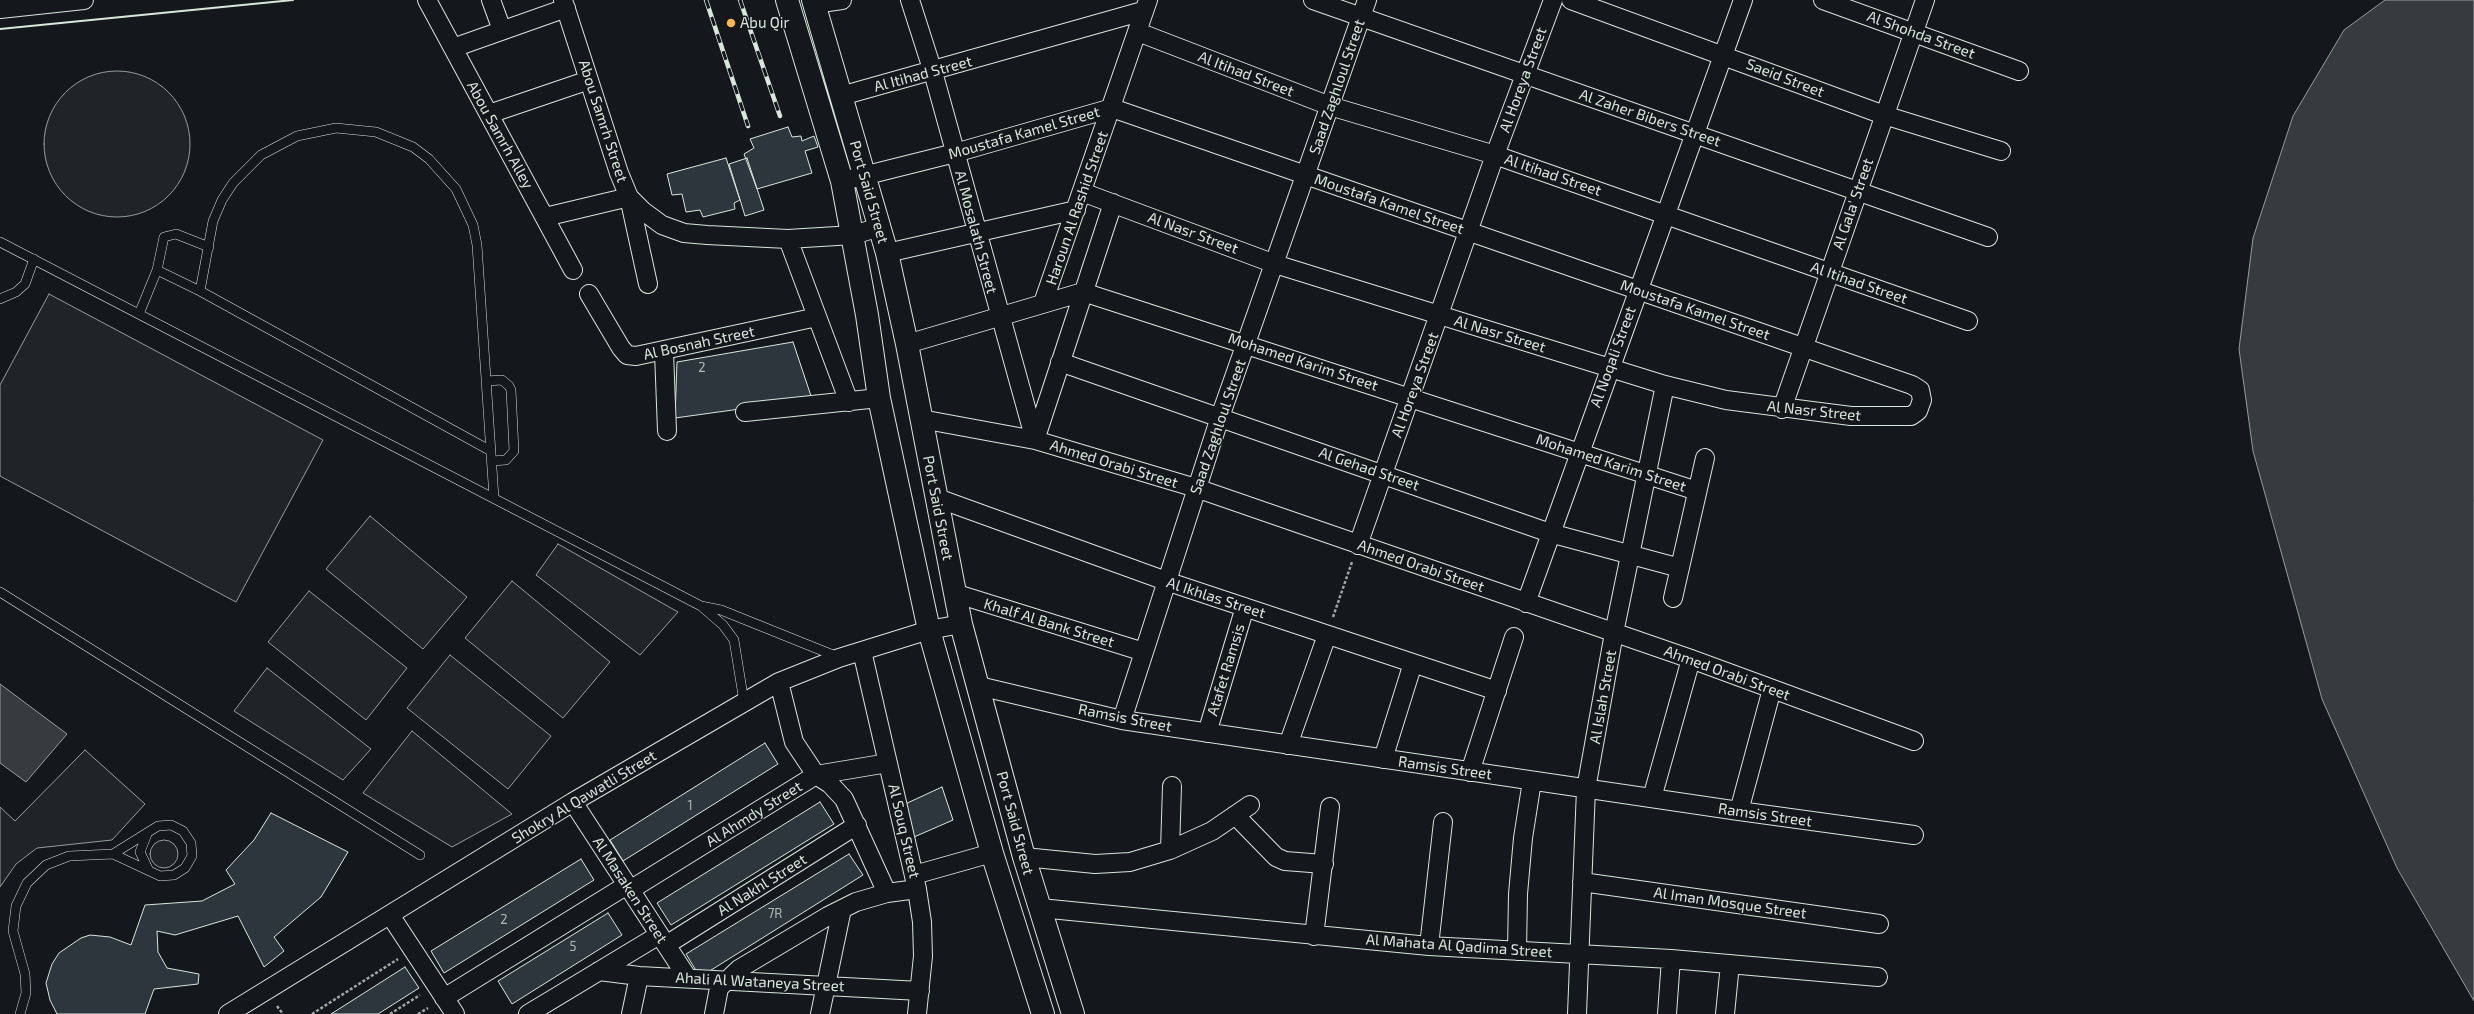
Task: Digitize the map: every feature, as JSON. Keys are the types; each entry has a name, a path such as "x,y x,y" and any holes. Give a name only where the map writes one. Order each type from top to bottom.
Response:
{"main road":[{"name":"Port Said Street","path":"787,0 842,181 879,398 929,630 992,852 1043,1014"},
{"name":"Port Said Street","path":"814,2 841,96 866,175 887,253 907,344 960,624 979,686 1024,857 1073,1014"}],"street":[{"path":"0,9 84,0"},
{"name":"Abou Samrh Alley","path":"427,0 573,270"},
{"path":"491,0 502,30"},
{"path":"814,2 842,0"},
{"name":"Al Mosalath Street","path":"910,0 933,72 1034,440"},
{"name":"Al Zaher Bibers Street","path":"1313,0 1988,237"},
{"name":"Saad Zaghloul Street","path":"1122,720 1220,417 1367,0"},
{"name":"Al Horeya Street","path":"1358,545 1470,232 1495,155 1553,0"},
{"name":"Saeid Street","path":"1571,0 1884,115 2001,151"},
{"name":"Al Noqali Street","path":"1526,602 1609,367 1743,0"},
{"name":"Al Shohda Street","path":"1823,0 2020,70"},
{"name":"Al Gala' Street","path":"1782,409 1925,0"},
{"path":"453,48 565,4"},
{"name":"Abou Samrh Street","path":"565,4 618,174 629,197 643,211 662,225 684,233 788,239 852,235 880,227"},
{"name":"Al Itihad Street","path":"841,96 933,72 1146,5"},
{"name":"Haroun Al Rashid Street","path":"1043,303 1112,108 1146,5"},
{"name":"Al Itihad Street","path":"1138,32 1330,106 1495,155 1968,321"},
{"path":"489,114 589,80"},
{"name":"Moustafa Kamel Street","path":"842,181 955,153 1112,108 1912,385 1920,390 1922,400"},
{"name":"Al Nasr Street","path":"1082,192 1275,264 1665,385 1726,400 1782,409 1851,416 1911,416 1918,411 1922,400"},
{"path":"545,218 629,197 648,284"},
{"path":"1034,440 1112,203"},
{"path":"887,253 1076,210"},
{"path":"788,239 849,402"},
{"path":"907,344 1083,292"},
{"name":"Mohamed Karim Street","path":"1083,292 1697,490"},
{"name":"Al Bosnah Street","path":"589,294 621,348 627,355 636,356 664,352 817,317"},
{"path":"664,352 668,431"},
{"name":"Al Gehad Street","path":"1060,362 1550,533 1680,568"},
{"name":"Al Islah Street","path":"1577,1014 1586,789 1629,555 1665,385"},
{"path":"745,412 879,398"},
{"name":"Ahmed Orabi Street","path":"920,419 1034,440 1196,488 1690,659 1914,741"},
{"path":"1673,598 1705,458"},
{"name":"Al Ikhlas Street","path":"937,498 1166,581 1497,691"},
{"name":"Khalf Al Bank Street","path":"954,593 1144,652"},
{"name":"Atafet Ramsis","path":"1207,733 1245,607"},
{"name":"Shokry Al Qawatli Street","path":"228,1014 573,802 779,682 839,658 929,630 960,624"},
{"path":"1288,745 1327,635"},
{"path":"1470,772 1514,637"},
{"name":"Al Souq Street","path":"862,651 916,882 922,922 923,956 917,1014"},
{"path":"1652,798 1690,659"},
{"path":"1383,759 1413,663"},
{"path":"779,682 794,742 816,775 830,784 844,799 887,893"},
{"name":"Ramsis Street","path":"979,686 1122,720 1586,789 1914,835"},
{"path":"1739,811 1772,689"},
{"name":"Al Ahmdy Street","path":"440,991 628,887 816,775 888,764"},
{"path":"1517,951 1520,866 1532,781"},
{"path":"1170,850 1172,786"},
{"name":"Al Masaken Street","path":"573,802 687,977"},
{"path":"1024,857 1095,864 1130,862 1170,850 1212,830 1250,805"},
{"path":"1314,936 1330,807"},
{"path":"1235,816 1276,857 1285,861 1324,864"},
{"path":"1429,946 1443,822"},
{"name":"Al Nakhl Street","path":"528,1014 599,971 663,940 857,825"},
{"path":"714,1014 719,988 726,979 828,916 856,902 887,893 992,852"},
{"name":"Al Iman Mosque Street","path":"1582,882 1878,924"},
{"name":"Al Mahata Al Qadima Street","path":"1040,908 1314,936 1429,946 1671,959 1878,977"},
{"path":"820,1014 842,909"},
{"path":"390,915 455,1014"},
{"path":"1667,1014 1671,959"},
{"path":"1726,1014 1730,964"},
{"name":"Ahali Al Wataneya Street","path":"599,971 639,976 726,979 920,991"},
{"path":"632,1014 639,976"}],"lane":[{"path":"200,291 214,221 233,183 262,155 278,144 316,131 336,128 356,129 395,138 429,159 456,189 466,206 477,245 494,498"},
{"path":"139,314 157,270 161,241 167,234 176,234 209,247"},
{"path":"0,242 701,606 723,625 734,640 744,702"},
{"path":"0,299 16,292 25,284 34,259"},
{"path":"157,270 200,291 491,456 506,460 511,456 514,446 509,386 502,380 486,381"},
{"path":"0,592 420,855"},
{"path":"701,606 721,610 839,658"},
{"path":"20,1014 26,993 25,974 13,931 16,906 27,883 46,866 69,856 113,854 148,869 160,876 174,875 185,868 192,856 191,843 183,831 171,825 158,826 113,854"},
{"path":"147,834 140,852 148,869"}],"path":[{"path":"1334,616 1349,573"},
{"path":"312,1014 412,949"},
{"path":"390,1014 440,991"}],"shaded area":[{"path":"2385,0 2474,0 2474,1001 2397,868 2322,699 2253,451 2239,349 2253,238 2293,116 2344,30"},
{"path":"117,71 138,74 145,77 163,88 173,98 187,123 190,144 187,165 184,172 173,190 163,200 138,214 117,217 96,214 89,211 71,200 61,190 47,165 44,144 47,123 50,116 61,98 71,88 96,74"},
{"path":"49,294 323,440 236,602 0,476 0,385"},
{"path":"370,516 467,597 423,649 326,569"},
{"path":"558,544 678,612 640,655 536,575"},
{"path":"512,581 610,662 563,718 465,638"},
{"path":"309,591 407,668 366,720 268,642"},
{"path":"450,655 551,736 508,789 407,708"},
{"path":"267,668 371,749 343,780 234,711"},
{"path":"0,684 67,734 26,782 0,763"},
{"path":"412,731 512,814 452,847 363,793"},
{"path":"85,750 145,804 112,840 37,848 16,864 0,887 0,807 15,821"},
{"path":"164,840 174,844 178,854 174,864 164,868 154,864 150,854 154,844"}],"building":[{"path":"788,127 792,137 801,136 802,141 814,136 818,147 805,151 812,173 757,189 744,154 754,148 750,139"},
{"path":"726,158 740,200 734,203 735,209 703,217 700,210 686,212 682,194 672,195 667,174"},
{"path":"747,158 764,210 745,216 729,164"},
{"path":"793,342 812,399 675,418 677,362"},
{"path":"765,743 778,764 623,861 610,840"},
{"path":"942,787 953,820 914,837 903,805"},
{"path":"820,802 834,824 671,925 657,903"},
{"path":"271,813 348,852 321,897 274,937 284,951 264,967 238,916 175,935 157,931 158,952 167,968 199,974 198,984 154,989 145,1014 57,1014 50,1000 46,983 52,964 59,953 81,938 90,935 110,937 131,945 145,905 202,901 235,884 226,870 254,840"},
{"path":"849,854 863,875 700,977 686,954"},
{"path":"581,859 594,880 444,973 431,951"},
{"path":"608,913 622,935 512,1004 498,981"},
{"path":"405,967 419,988 378,1014 331,1014"}],"railway":[{"path":"706,0 748,126"},
{"path":"740,0 780,116"}],"wall":[{"path":"0,29 293,0"}],"place":[{"name":"Abu Qir","path":"731,23"}]}
